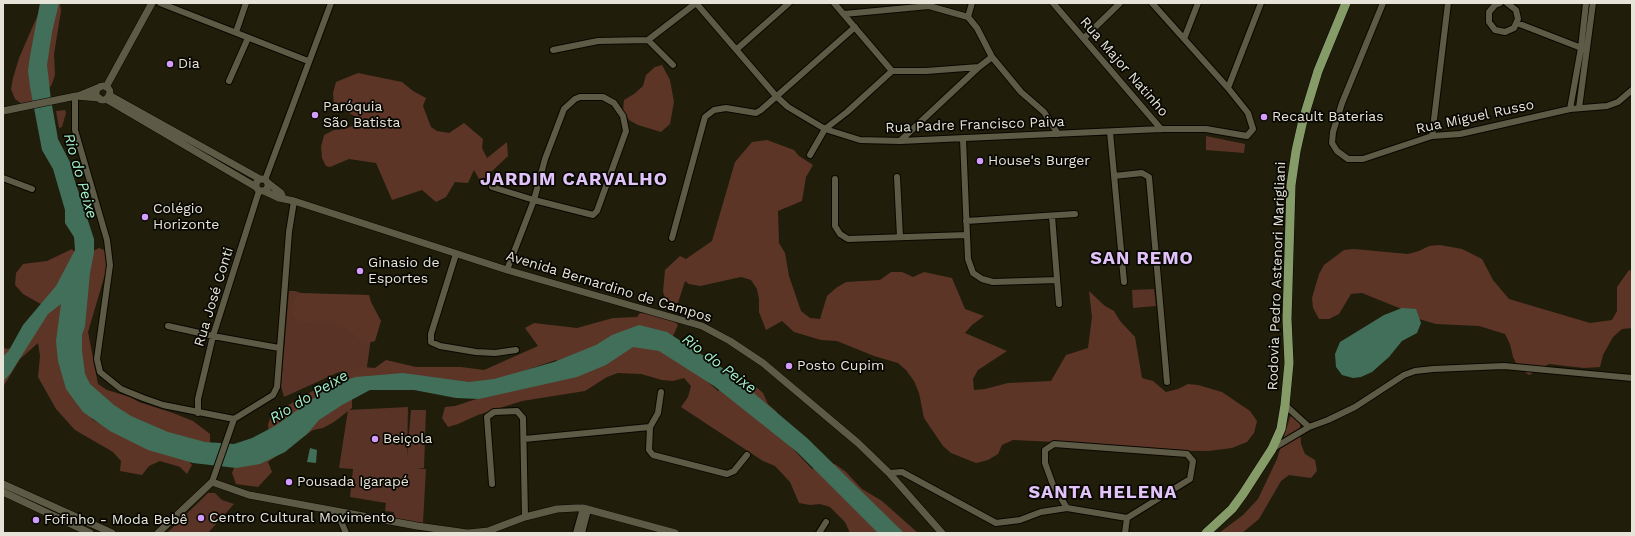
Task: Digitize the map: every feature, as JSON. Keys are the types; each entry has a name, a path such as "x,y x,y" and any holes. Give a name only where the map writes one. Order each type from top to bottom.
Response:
{"main road":[{"name":"Rodovia Pedro Astenori Marigliani","path":"1206,533 1232,509 1272,449 1281,429 1289,363 1287,319 1291,186 1296,151 1303,120 1318,72 1346,3"}],"street":[{"path":"103,87 109,90 105,98 96,91 103,87 152,3"},
{"path":"160,3 308,61"},
{"path":"236,32 246,3"},
{"path":"265,181 257,182 260,190 268,188 265,181 308,61 331,3"},
{"path":"553,50 598,41 648,40 696,3"},
{"name":"Rua Padre Francisco Paiva","path":"696,3 776,96 788,107 825,129 860,140 900,142 1161,129 1206,129 1247,136 1253,129 1248,113 1228,88"},
{"path":"737,49 789,3"},
{"path":"834,3 892,71"},
{"path":"968,17 972,3"},
{"name":"Rua Major Natinho","path":"1053,3 1161,129"},
{"path":"1084,38 1120,3"},
{"path":"1152,3 1228,88 1261,3"},
{"path":"1184,39 1198,3"},
{"name":"Rua Miguel Russo","path":"1383,3 1342,103 1333,132 1332,143 1337,152 1348,159 1363,159 1432,136 1460,134 1570,109 1607,106 1618,102 1632,90"},
{"path":"1432,136 1448,3"},
{"path":"1499,3 1492,8 1488,17 1491,27 1500,32 1505,32 1514,28 1518,19 1516,10 1507,3"},
{"path":"1580,108 1586,3"},
{"path":"1570,109 1593,3"},
{"path":"844,14 929,5 968,17 977,28 992,57 1021,92 1044,112 1058,134"},
{"path":"1517,23 1584,49"},
{"path":"672,238 705,117 714,110 726,108 756,113 855,27"},
{"path":"229,81 248,38"},
{"path":"648,40 674,65"},
{"path":"900,142 979,67 992,57"},
{"path":"810,155 825,129 847,112 892,71 926,71 979,67"},
{"name":"Avenida Bernardino de Campos","path":"3,111 76,96 103,87"},
{"path":"76,96 75,130 107,240 110,265 97,359 100,372 121,389 143,398 163,405 234,419"},
{"name":"Avenida Bernardino de Campos","path":"76,96 105,98 265,181 281,193 283,198"},
{"path":"492,187 534,200 592,215 597,211 626,131 623,116 614,103 603,97 580,97 575,99 564,109 545,159 534,200 507,270"},
{"name":"Avenida Bernardino de Campos","path":"105,98 260,190 507,270 702,326 730,341 763,363 858,443 889,473 942,533"},
{"path":"1110,132 1124,282"},
{"path":"963,138 968,220 968,259 973,273 982,279 993,282 1057,280"},
{"path":"1114,176 1142,173 1149,178 1167,382"},
{"path":"3,178 32,189"},
{"path":"897,178 900,237"},
{"path":"835,179 835,226 840,234 848,238 967,235"},
{"name":"Rua José Conti","path":"198,413 198,399 213,336 260,190"},
{"path":"158,533 212,482 234,419 273,395 275,391 289,232 294,201"},
{"path":"968,220 1075,214"},
{"path":"1052,216 1060,304"},
{"path":"456,254 431,334 431,342 440,346 495,354 516,350"},
{"path":"168,326 279,348"},
{"path":"1272,449 1309,426 1328,420 1356,407 1392,382 1415,371 1504,366 1632,378"},
{"path":"661,392 658,413 650,427 649,450 656,456 728,474 734,471 747,455"},
{"path":"1285,405 1309,426"},
{"path":"492,484 487,417 494,412 517,411 523,418 525,517"},
{"path":"524,439 650,427"},
{"path":"889,473 902,472 996,523 1020,520 1042,512 1067,508 1127,518 1190,479 1193,461 1187,454 1054,444 1045,450 1045,463 1053,485 1067,508"},
{"path":"212,482 249,495 418,530 468,533 488,531 525,517 557,509 585,509 674,533"},
{"path":"3,484 102,531 112,533"},
{"path":"3,492 90,533"},
{"path":"26,503 30,496"},
{"path":"576,533 585,509"},
{"path":"582,533 585,509"},
{"path":"337,512 346,533"},
{"path":"1125,533 1127,518"},
{"path":"819,533 826,522"}],"shaded area":[{"path":"40,3 59,3 52,32 47,65 51,100 58,139 71,164 72,172 94,239 94,252 90,273 85,326 82,335 82,351 85,374 90,384 114,405 131,416 168,432 205,442 234,444 252,438 275,426 335,383 356,377 403,373 469,382 494,379 554,362 596,345 612,335 639,325 667,332 730,373 807,438 904,533 878,533 797,452 714,386 659,351 633,347 606,365 577,377 479,399 456,398 414,390 370,390 342,405 319,420 307,434 285,452 260,464 236,468 193,463 148,450 110,431 83,412 66,389 58,361 56,341 61,304 48,314 10,374 3,381 3,356 8,352 23,325 56,286 75,250 74,237 65,223 65,210 53,169 42,150 30,87 28,71"},
{"path":"43,3 60,3 61,11 54,54 55,75 51,86 33,101 23,105 15,99 11,89 13,78 19,58"},
{"path":"662,65 670,80 674,102 670,124 661,132 638,125 629,120 623,110 624,100 643,86 646,75 655,67"},
{"path":"358,73 402,82 413,91 426,98 423,106 431,127 437,131 449,133 464,123 483,139 482,148 487,158 507,142 508,156 490,173 483,186 474,170 468,183 455,182 446,197 436,202 422,190 392,200 376,163 349,159 330,167 326,166 322,158 321,147 324,135 334,130 345,129 357,124 356,117 334,104 333,93 336,82"},
{"path":"65,110 66,113 62,127 59,128 56,111"},
{"path":"1206,136 1245,144 1244,153 1206,150"},
{"path":"767,140 794,150 799,156 813,165 806,177 802,201 778,211 779,243 785,253 789,276 801,311 810,318 820,319 827,296 846,282 880,280 891,272 902,272 913,277 924,272 952,278 965,309 984,316 972,325 965,333 1007,351 978,370 973,379 974,390 985,389 1008,383 1051,381 1066,355 1088,348 1092,317 1089,291 1105,306 1114,311 1120,321 1135,337 1142,378 1153,381 1166,392 1178,389 1188,384 1198,385 1222,392 1250,411 1257,421 1254,433 1247,442 1232,448 1208,451 1120,450 1056,442 1013,440 1002,445 998,454 988,460 976,463 951,453 943,446 924,418 919,393 914,381 906,370 898,363 874,356 837,341 821,340 794,332 782,321 766,330 759,312 757,289 751,280 741,277 700,286 689,284 685,281 678,303 667,303 663,292 665,270 680,256 686,259 712,241 735,162 752,142"},
{"path":"1440,245 1462,249 1482,259 1493,280 1509,299 1590,323 1612,320 1617,311 1617,287 1629,270 1632,271 1632,328 1622,329 1613,337 1603,355 1600,367 1584,368 1549,364 1529,375 1518,367 1505,334 1479,326 1436,324 1412,317 1404,310 1362,293 1351,294 1339,314 1329,319 1319,319 1313,308 1312,298 1319,274 1324,265 1344,250 1354,249 1408,254 1429,246"},
{"path":"99,248 109,252 108,264 88,332 98,384 107,390 130,397 139,402 193,421 210,434 210,445 189,447 78,399 93,420 137,442 184,456 192,465 187,474 180,467 160,461 149,466 142,475 120,471 121,461 113,452 75,430 56,409 38,377 40,356 38,343 20,359 3,387 3,348 8,349 20,344 46,307 23,294 15,285 16,273 23,264 47,261 72,249 80,258"},
{"path":"1154,289 1156,306 1133,308 1132,290"},
{"path":"289,291 295,291 374,316 366,374 339,372 284,397 281,386"},
{"path":"302,293 369,295 381,321 375,341 364,344 348,329 328,322 317,321 306,324 296,320 291,311 294,300"},
{"path":"1402,308 1416,309 1421,323 1417,333 1402,341 1389,357 1372,372 1361,377 1353,378 1342,375 1336,367 1335,354 1340,342 1384,315"},
{"path":"640,313 652,314 674,321 678,325 673,336 677,354 718,391 734,379 755,386 763,393 768,404 777,412 779,422 778,433 812,469 823,464 835,464 846,472 862,489 882,501 918,533 850,533 845,522 830,507 820,504 810,505 799,503 790,482 775,466 763,461 681,407 688,397 691,386 684,378 673,381 662,380 641,374 618,373 607,377 585,391 522,401 478,415 448,427 442,418 445,407 455,406 571,368 556,360 482,385 395,377 352,397 352,408 334,422 323,428 313,430 268,462 272,472 258,487 236,484 232,473 236,462 269,436 268,425 271,415 323,385 341,372 363,367 375,368 386,360 416,367 461,367 484,370 538,346 525,328 534,323 577,328 613,318 637,317"},
{"name":"Beiçola","path":"408,407 407,457 411,410 426,410 424,468 417,469 426,469 423,523 393,520 394,512 385,511 386,503 350,497 353,469 339,468 348,410"},
{"path":"1297,413 1300,423 1301,444 1305,454 1315,460 1317,471 1311,478 1289,475 1281,481 1259,519 1242,533 1219,533 1243,515 1258,499 1277,459 1290,417"},
{"path":"310,448 317,450 316,463 307,462"},
{"name":"Centro Cultural Movimento","path":"208,493 215,493 222,500 234,504 208,533 167,533"}],"place":[{"name":"Dia","path":"170,64"},
{"name":"Paróquia São Batista","path":"315,115"},
{"name":"Recault Baterias","path":"1264,117"},
{"name":"House's Burger","path":"980,161"},
{"name":"Colégio Horizonte","path":"145,217"},
{"name":"Ginasio de Esportes","path":"360,271"},
{"name":"Posto Cupim","path":"789,366"},
{"name":"Beiçola","path":"375,439"},
{"name":"Pousada Igarapé","path":"289,482"},
{"name":"Centro Cultural Movimento","path":"201,518"},
{"name":"Fofinho - Moda Bebê","path":"36,520"}],"district":[{"name":"JARDIM CARVALHO","path":"574,180"},
{"name":"SAN REMO","path":"1142,259"},
{"name":"SANTA HELENA","path":"1103,493"}],"water label":[{"name":"Rio do Peixe","path":"80,176"},
{"name":"Rio do Peixe","path":"719,364"},
{"name":"Rio do Peixe","path":"309,397"}]}
